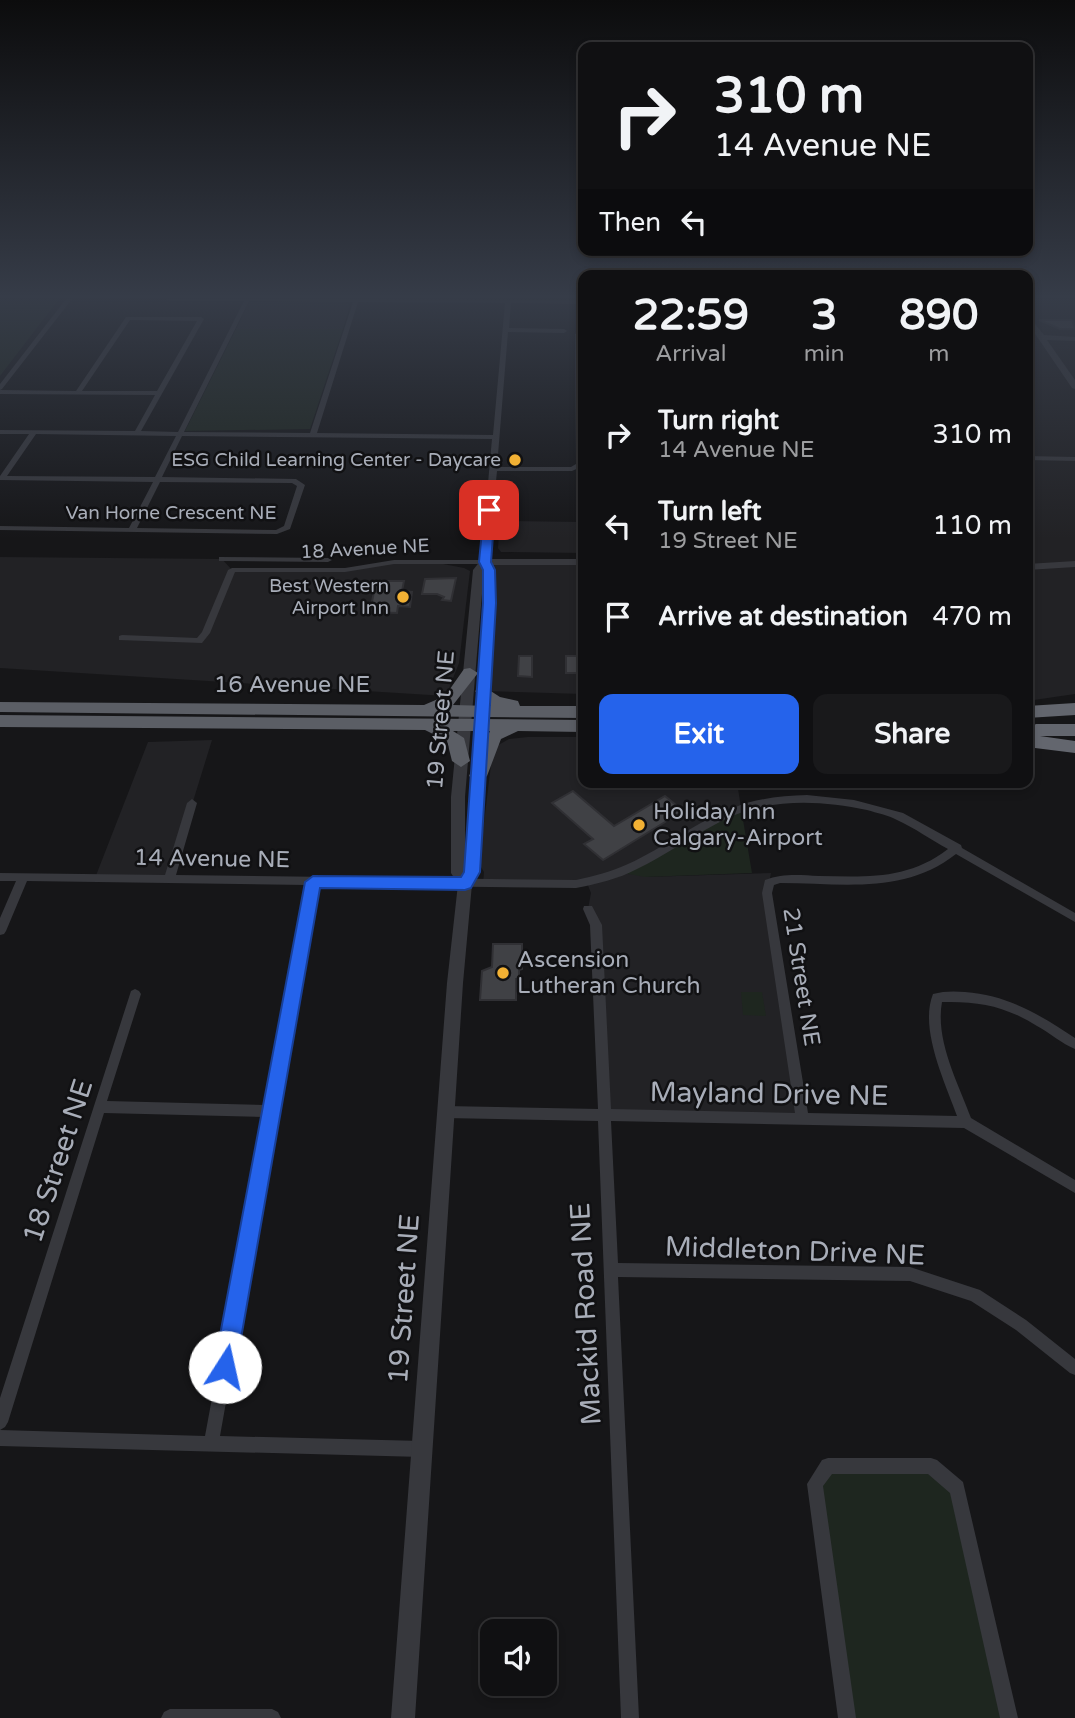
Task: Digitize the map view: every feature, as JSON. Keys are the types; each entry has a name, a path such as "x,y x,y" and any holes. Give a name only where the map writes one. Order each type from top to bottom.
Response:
{"highway":[{"path":"461,761 455,738 421,717 451,700 470,673"},
{"path":"483,691 503,704 578,706"},
{"name":"16 Avenue NE","path":"0,706 473,718 578,712"},
{"path":"1033,712 1075,709"},
{"name":"16 Avenue NE","path":"0,721 421,717"},
{"name":"16 Avenue NE","path":"473,718 514,726 578,726"},
{"path":"1033,719 1075,719"},
{"path":"478,776 494,736 514,726"},
{"path":"1033,730 1075,730"},
{"path":"1033,742 1075,747"}],"street":[{"path":"78,392 87,379"},
{"path":"137,433 167,379"},
{"path":"132,530 208,379"},
{"path":"313,435 331,379"},
{"name":"19 Street NE","path":"465,884 458,873 461,761 483,691 489,603 489,570 485,562 501,379"},
{"path":"0,390 159,393"},
{"path":"0,432 496,437"},
{"path":"1,478 34,432"},
{"path":"1033,458 1075,459"},
{"path":"493,469 578,468"},
{"name":"Van Horne Crescent NE","path":"0,528 281,531 287,527 301,485 293,481 1,478"},
{"name":"18 Avenue NE","path":"222,559 328,560"},
{"name":"18 Avenue NE","path":"122,638 199,641 206,633 232,570 345,570 394,562 578,562"},
{"name":"19 Street NE","path":"403,1718 445,1112 465,884 472,872 478,776 470,673 478,570 485,562"},
{"path":"1033,567 1075,564"},
{"name":"14 Avenue NE","path":"0,877 566,884 605,879 648,861 728,813 759,803 799,799 840,800 899,816 1075,918"},
{"path":"169,879 192,803"},
{"name":"21 Street NE","path":"802,1118 770,920 767,893 769,883 789,879 901,879 923,873 957,848"},
{"path":"0,931 23,878"},
{"path":"211,1444 313,882"},
{"name":"Mackid Road NE","path":"587,909 596,925 630,1718"},
{"name":"18 Street NE","path":"0,1422 135,994"},
{"path":"966,1122 939,1037 933,1009 937,997 970,995 998,999 1023,1010 1075,1044"},
{"path":"101,1107 271,1111"},
{"name":"Mayland Drive NE","path":"445,1112 966,1122 1075,1187"},
{"name":"Middleton Drive NE","path":"612,1270 909,1274 975,1295 1021,1325 1075,1368"},
{"path":"0,1438 422,1449"},
{"path":"847,1718 815,1485 828,1466 931,1466 957,1488 1009,1718"},
{"path":"170,1718 272,1718"}],"shaded area":[{"path":"211,379 326,379 310,429 185,431"},
{"path":"1033,379 1075,379 1075,694 1033,700"},
{"path":"500,521 578,522 578,553 501,552 498,548"},
{"path":"0,557 222,559 232,570 345,570 394,562 438,563 464,568 470,571 459,663 446,696 0,668"},
{"path":"485,562 578,562 578,694 483,691"},
{"path":"578,737 578,788 738,788 741,808 645,877 771,873 769,883 802,1118 603,1116 597,940 588,909 591,893 587,883 483,884 484,872 479,864 493,748 509,739"},
{"path":"212,740 169,879 95,878 148,742"},
{"path":"741,808 752,873 645,877 623,873"},
{"path":"741,992 762,992 766,1016 743,1015"},
{"path":"828,1466 931,1466 957,1488 1009,1718 847,1718 815,1484"}],"building":[{"path":"456,578 451,601 442,600 444,597 437,594 422,594 425,579"},
{"name":"Best Western Airport Inn","path":"376,581 404,581 402,591 412,592 410,607 398,606 397,613 370,612"},
{"path":"519,656 532,656 532,677 518,676"},
{"path":"566,656 578,656 578,673 566,673"},
{"name":"Holiday Inn Calgary-Airport","path":"573,791 614,826 665,796 683,811 603,860 584,844 593,839 552,803"},
{"path":"493,944 522,944 522,969 519,970 519,979 516,979 516,1000 480,1000 482,971 492,967"}],"place":[{"name":"ESG Child Learning Center - Daycare","path":"515,460"},
{"name":"Best Western Airport Inn","path":"403,597"},
{"name":"Holiday Inn Calgary-Airport","path":"639,825"},
{"name":"Ascension Lutheran Church","path":"503,973"}],"route":[{"path":"225,1367 313,882 465,884 472,872 489,603 489,570 485,562 489,510"}]}
